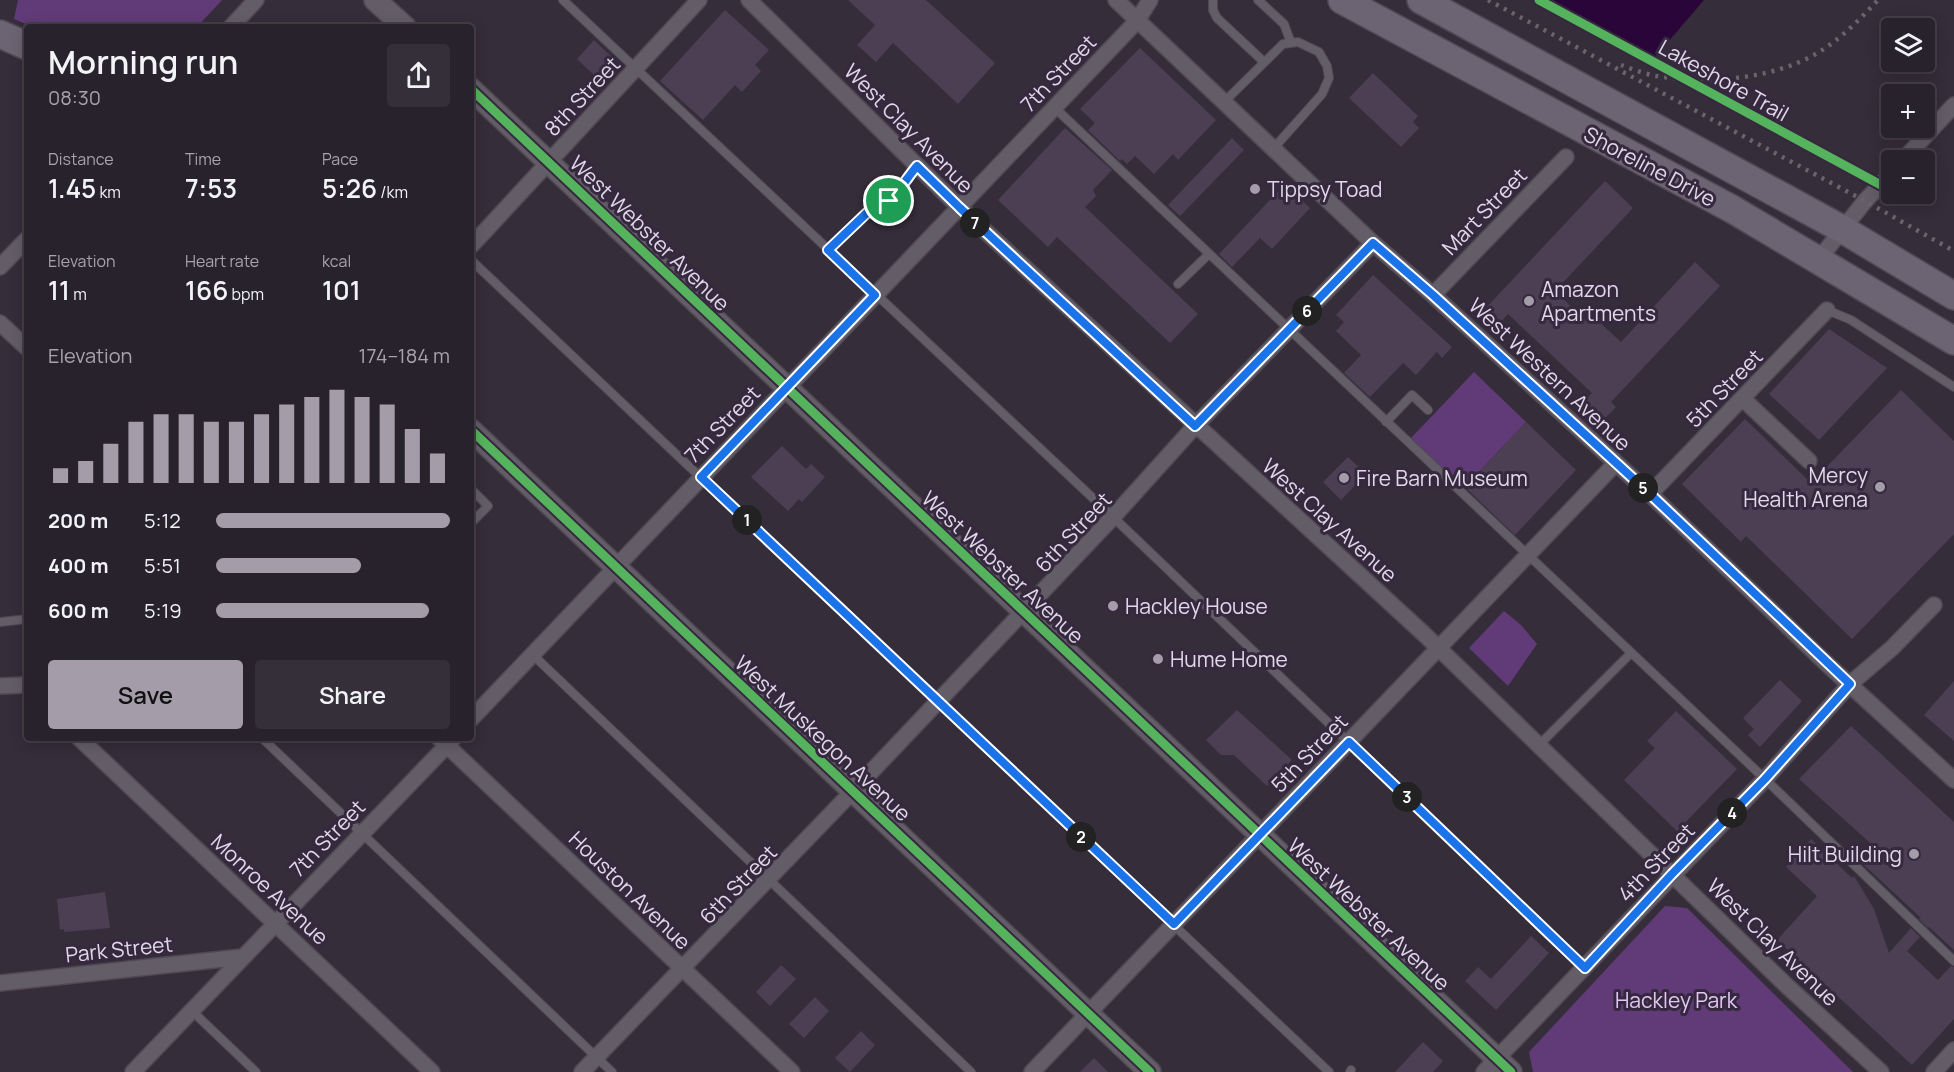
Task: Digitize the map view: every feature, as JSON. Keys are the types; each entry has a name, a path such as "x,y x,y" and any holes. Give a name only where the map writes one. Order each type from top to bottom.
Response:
{"highway":[{"name":"Shoreline Drive","path":"1342,0 1701,192 1954,340"},
{"name":"Shoreline Drive","path":"1421,0 1842,229 1954,296"},
{"path":"0,34 24,44"}],"main road":[{"path":"375,0 402,24"},
{"name":"West Webster Avenue","path":"474,92 1259,835 1497,1068"},
{"name":"West Muskegon Avenue","path":"474,433 1150,1072"}],"street":[{"path":"234,24 256,0"},
{"name":"8th Street","path":"474,243 699,0"},
{"name":"West Clay Avenue","path":"749,0 960,208 1438,648 1787,986 1881,1072"},
{"name":"West Western Avenue","path":"1116,0 1373,243 1650,494 1954,780"},
{"name":"7th Street","path":"474,716 1055,108 1137,21 1150,0"},
{"path":"1912,150 1954,105"},
{"name":"Mart Street","path":"1433,295 1566,157"},
{"path":"1819,259 1881,185"},
{"path":"0,267 24,241"},
{"name":"6th Street","path":"582,1072 854,790 1113,517 1195,426 1373,243"},
{"name":"5th Street","path":"1650,494 1827,310"},
{"path":"0,323 24,345"},
{"path":"1743,399 1809,461"},
{"name":"5th Street","path":"1032,1072 1616,463"},
{"name":"4th Street","path":"1497,1068 1585,968 1672,874 1765,779 1850,684 1892,648 1934,605"},
{"path":"0,686 24,685"},
{"name":"Monroe Avenue","path":"82,741 432,1072"},
{"name":"7th Street","path":"133,1072 362,833 445,741"},
{"name":"Houston Avenue","path":"447,741 681,969 792,1072"},
{"name":"Park Street","path":"0,983 242,957"},
{"path":"1934,1072 1954,1050"}],"lane":[{"path":"563,0 1113,517 1585,968"},
{"path":"1213,0 1213,10 1217,18 1264,62"},
{"path":"1258,0 1284,24 1291,43"},
{"path":"1224,102 1283,44 1299,42 1318,52 1327,66 1329,78 1322,94 1273,149"},
{"path":"1055,108 1765,779 1954,961"},
{"path":"828,250 872,208 880,207 889,201 917,166"},
{"path":"1178,284 1209,254"},
{"path":"474,263 1329,1072"},
{"path":"1827,310 1851,320 1954,387"},
{"path":"1386,422 1412,395 1428,410"},
{"path":"474,492 488,506 474,520"},
{"path":"0,622 24,619"},
{"path":"1538,746 1631,653"},
{"path":"533,655 971,1072"},
{"path":"265,741 612,1072"},
{"path":"192,1011 256,1072"}],"green space":[{"path":"18,0 222,0 200,24 26,24 14,19"},
{"path":"1474,372 1526,422 1462,490 1411,438"},
{"path":"1504,611 1521,625 1537,644 1508,686 1469,648"},
{"name":"Hackley Park","path":"1665,906 1687,908 1853,1072 1533,1072 1529,1052"}],"shaded area":[{"path":"1554,0 1704,0 1649,64 1563,10"}],"building":[{"path":"848,0 926,0 995,63 958,104 893,43 876,62 857,45 875,25"},
{"path":"725,10 769,50 755,65 761,71 742,92 735,85 703,120 660,81"},
{"path":"594,40 615,60 598,79 577,59"},
{"path":"1140,48 1216,120 1178,160 1173,154 1154,174 1135,156 1127,164 1122,159 1120,161 1088,130 1095,123 1080,109"},
{"path":"1373,73 1418,116 1413,122 1419,128 1401,147 1349,98"},
{"path":"1065,128 1112,170 1093,190 1096,196 1085,207 1198,314 1170,343 1057,237 1048,247 998,200"},
{"path":"1232,138 1244,150 1180,216 1168,205"},
{"name":"Amazon Apartments","path":"1605,181 1633,208 1555,291 1589,324 1595,318 1621,342 1695,262 1720,286 1611,402 1616,407 1601,422 1582,403 1592,393 1508,314 1499,324 1484,310"},
{"path":"1285,184 1310,208 1272,249 1260,238 1232,267 1219,254"},
{"path":"1373,275 1452,347 1442,358 1437,352 1416,375 1403,363 1370,397 1344,373 1361,355 1336,331 1344,322 1336,315"},
{"path":"1829,329 1887,368 1819,440 1769,394"},
{"name":"Mercy Health Arena","path":"1901,390 1954,441 1954,534 1852,639 1746,536 1741,542 1682,484 1745,419 1811,483"},
{"path":"1526,422 1576,470 1515,535 1465,487"},
{"path":"782,446 806,469 811,464 825,477 802,502 799,499 788,511 751,477"},
{"name":"Fire Barn Museum","path":"1348,457 1366,474 1341,500 1323,482"},
{"path":"1780,680 1802,701 1760,747 1748,735 1754,729 1743,718"},
{"path":"1954,681 1954,741 1924,715"},
{"path":"1237,710 1292,760 1267,786 1234,755 1221,755 1206,740"},
{"path":"1676,711 1737,769 1677,831 1624,780 1655,748 1647,741"},
{"path":"1851,726 1954,822 1954,950 1928,928 1919,919 1921,918 1864,865 1878,850 1799,779"},
{"path":"1811,839 1852,878 1854,876 1874,909 1889,953 1911,928 1920,937 1907,951 1938,980 1951,966 1954,967 1954,1019 1912,1065 1777,940 1817,896 1786,867"},
{"path":"105,892 110,928 64,932 64,929 60,930 57,899"},
{"path":"1531,936 1549,953 1496,1010 1465,981 1478,967 1491,979"},
{"path":"781,965 796,979 770,1006 756,992"},
{"path":"815,997 829,1011 804,1038 789,1024"},
{"path":"861,1031 875,1045 850,1072 835,1058"},
{"path":"1423,1042 1443,1061 1433,1072 1395,1072"},
{"path":"1094,1058 1108,1072 1080,1072"}],"railway":[{"path":"1488,0 1865,201 1954,251"},
{"path":"1621,65 1652,75 1697,80 1740,78 1781,69 1827,47 1878,0"}],"cycle path":[{"name":"Lakeshore Trail","path":"1539,0 1881,185"},
{"path":"474,92 1511,1072"},
{"path":"474,433 1150,1072"}],"place":[{"name":"Tippsy Toad","path":"1255,189"},
{"name":"Amazon Apartments","path":"1529,301"},
{"name":"Fire Barn Museum","path":"1344,478"},
{"name":"Mercy Health Arena","path":"1880,487"},
{"name":"Hackley House","path":"1113,606"},
{"name":"Hume Home","path":"1158,659"},
{"name":"Hilt Building","path":"1914,854"}],"route":[{"path":"917,166 1195,426 1373,243 1650,494 1850,684 1765,779 1672,874 1585,968 1349,742 1174,924 701,477 875,295 828,250 865,213 889,201 917,166"}]}
